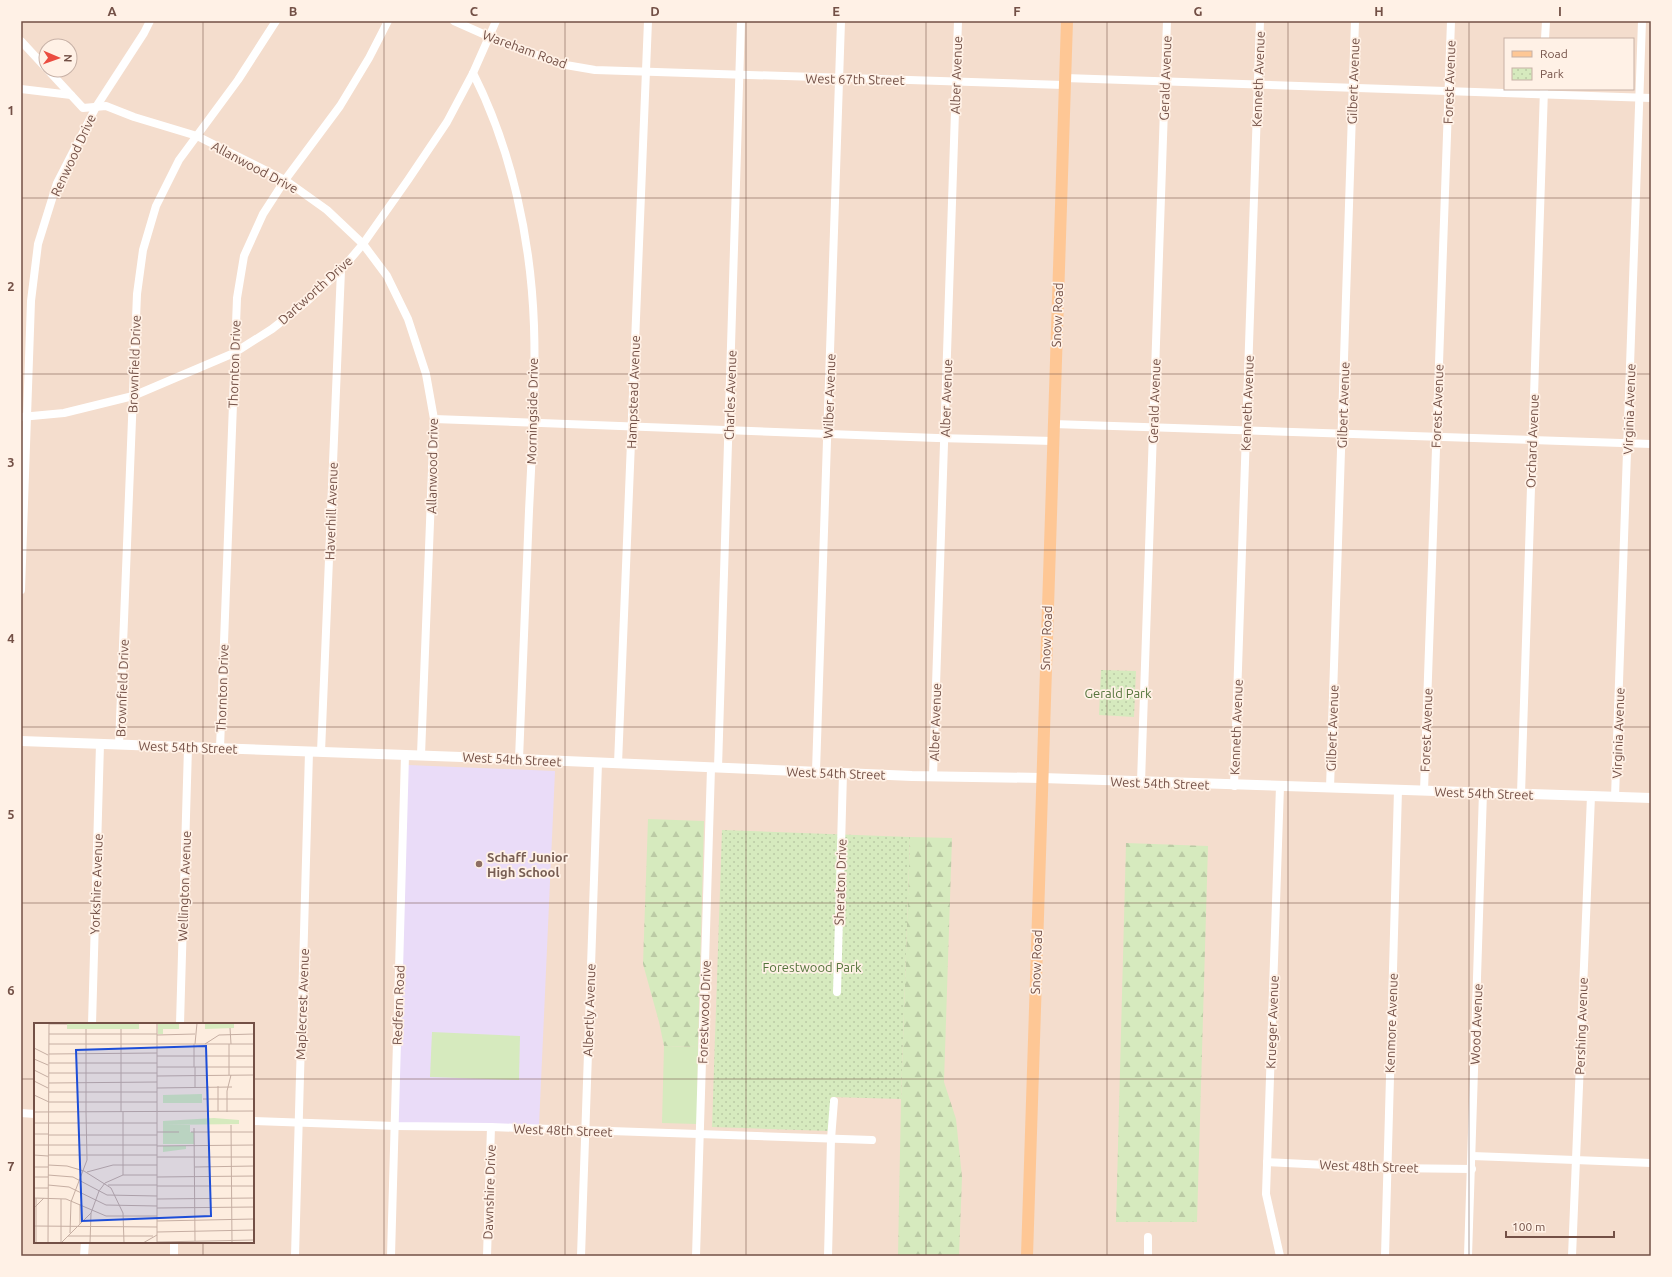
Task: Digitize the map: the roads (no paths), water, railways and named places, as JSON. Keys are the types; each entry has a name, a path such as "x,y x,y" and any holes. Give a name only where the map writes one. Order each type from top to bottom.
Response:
{"main road":[{"name":"Snow Road","path":"1027,1256 1067,21"}],"street":[{"name":"Renwood Drive","path":"21,590 24,417 31,301 38,244 57,183 96,107 150,21"},
{"name":"Brownfield Drive","path":"119,745 137,294 144,250 156,206 179,160 238,80 276,21"},
{"name":"Thornton Drive","path":"220,748 234,353 237,298 244,256 263,214 285,180 340,106 369,58 388,21"},
{"name":"Wareham Road","path":"454,21 490,37 560,64 594,70 646,72"},
{"name":"Dartworth Drive","path":"24,417 64,413 133,396 234,353 272,329 305,303 341,270 363,244 447,122 473,73 496,21"},
{"name":"Hampstead Avenue","path":"618,764 648,21"},
{"name":"Charles Avenue","path":"714,768 729,431 742,21"},
{"name":"Wilber Avenue","path":"816,771 841,21"},
{"name":"Alber Avenue","path":"933,776 958,21"},
{"name":"Gerald Avenue","path":"1141,782 1167,21"},
{"name":"Kenneth Avenue","path":"1234,786 1260,21"},
{"name":"Gilbert Avenue","path":"1330,788 1355,21"},
{"name":"Forest Avenue","path":"1424,791 1451,21"},
{"path":"1545,38 1546,21"},
{"name":"Virginia Avenue","path":"1616,797 1642,21"},
{"path":"21,41 38,59"},
{"name":"West 67th Street","path":"646,72 839,79 956,81 1165,81 1448,92 1544,92 1651,98"},
{"name":"Morningside Drive","path":"473,73 487,102 503,144 518,206 529,261 534,326 533,422 519,759"},
{"path":"55,78 71,95"},
{"path":"21,88 71,95"},
{"name":"Orchard Avenue","path":"1521,794 1544,92"},
{"name":"Allanwood Drive","path":"71,95 83,108 106,106 134,117 197,136 285,180 327,210 363,244 387,276 408,319 426,374 434,419 421,755"},
{"name":"Haverhill Avenue","path":"321,752 341,270"},
{"path":"434,419 729,431 1053,441"},
{"path":"1054,424 1436,438 1651,444"},
{"name":"West 54th Street","path":"21,741 421,755 843,773 1651,798"},
{"name":"Yorkshire Avenue","path":"92,1023 100,744"},
{"name":"Wellington Avenue","path":"180,1023 188,748"},
{"name":"Maplecrest Avenue","path":"295,1256 309,752"},
{"name":"Redfern Road","path":"391,1256 405,755"},
{"name":"Albertly Avenue","path":"581,1256 598,763"},
{"name":"Forestwood Drive","path":"696,1256 714,768"},
{"name":"Sheraton Drive","path":"837,992 843,773"},
{"name":"Krueger Avenue","path":"1280,786 1266,1194 1280,1256"},
{"name":"Kenmore Avenue","path":"1385,1256 1398,790"},
{"name":"Wood Avenue","path":"1468,1256 1483,792"},
{"name":"Pershing Avenue","path":"1572,1256 1591,796"},
{"path":"828,1256 831,1139 834,1101"},
{"path":"21,1113 34,1114"},
{"name":"West 48th Street","path":"254,1122 491,1127 872,1140"},
{"name":"Dawnshire Drive","path":"487,1256 491,1127"},
{"path":"1472,1156 1651,1163"},
{"name":"West 48th Street","path":"1267,1162 1388,1168 1472,1169"},
{"path":"1148,1237 1148,1256"},
{"path":"84,1256 85,1243"},
{"path":"174,1243 174,1256"}],"place":[{"name":"Schaff Junior High School","path":"479,864"}],"park label":[{"name":"Gerald Park","path":"1118,693"},
{"name":"Forestwood Park","path":"812,967"}]}
